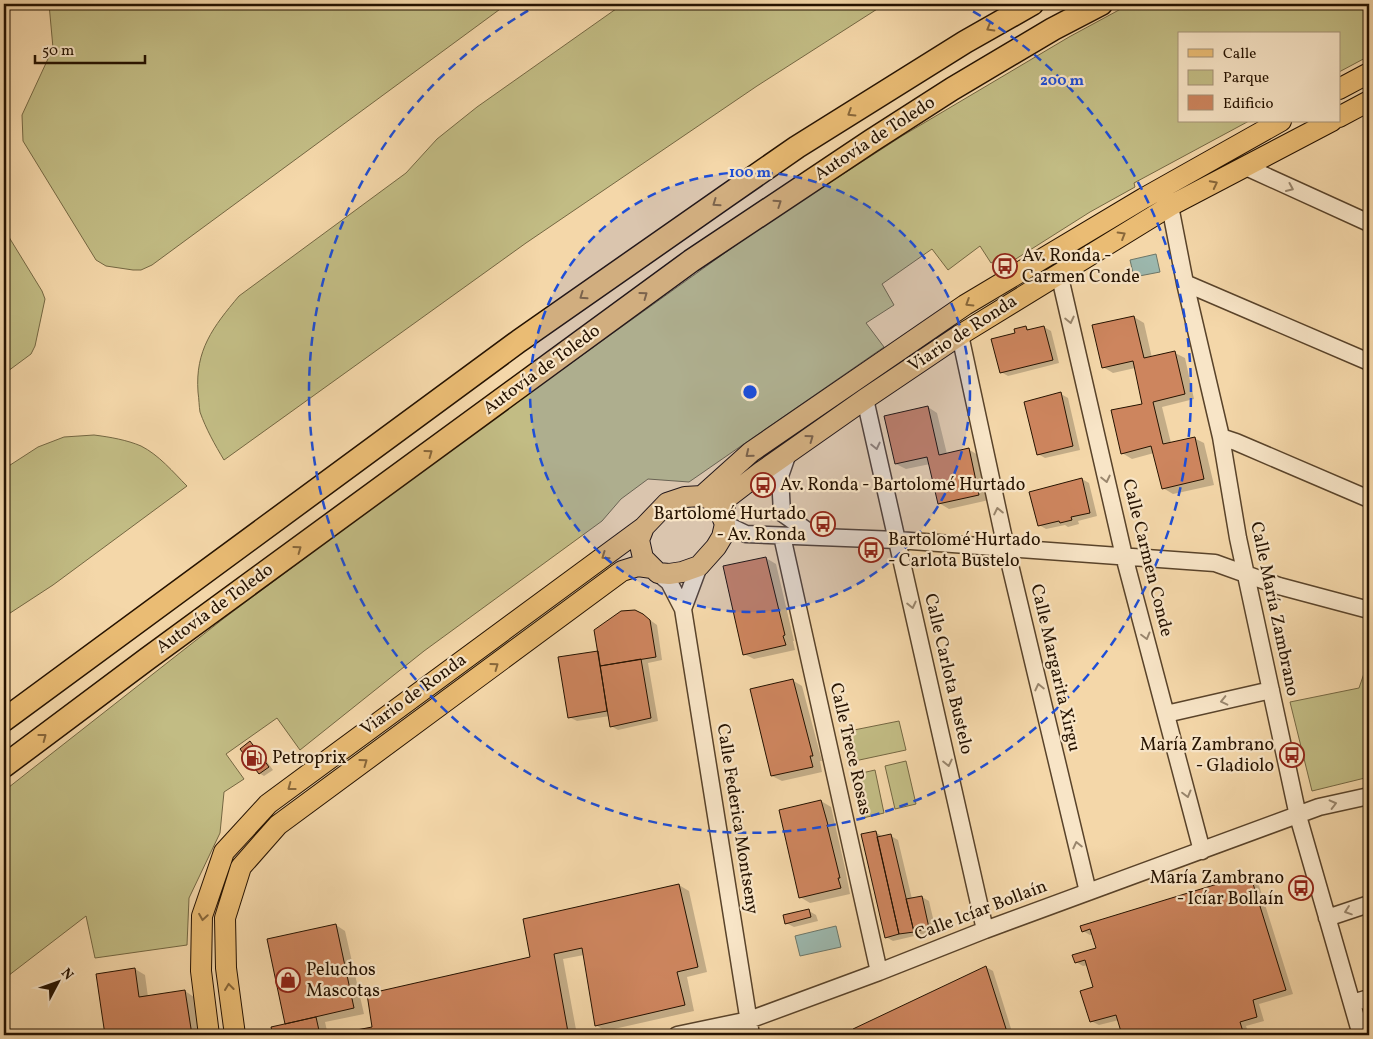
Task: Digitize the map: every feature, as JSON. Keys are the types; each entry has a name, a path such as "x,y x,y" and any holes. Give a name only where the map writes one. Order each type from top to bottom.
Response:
{"highway":[{"name":"Autovía de Toledo","path":"4,720 519,341 717,202 797,147 965,42 1032,4"},
{"name":"Autovía de Toledo","path":"4,766 147,659 691,261 952,89 1053,29 1101,4"}],"main road":[{"path":"1340,89 1367,76"},
{"path":"1340,116 1369,101"},
{"name":"Viario de Ronda","path":"702,496 751,452 965,306 1162,188 1279,122"},
{"name":"Viario de Ronda","path":"723,520 727,498 865,399 960,335 1170,206 1330,122"},
{"path":"702,496 716,502 723,520 722,537 716,547 698,566 682,572 668,574 655,570 643,558 639,540 644,527 667,503 685,497 702,496"},
{"name":"Viario de Ronda","path":"209,1035 201,971 202,916 224,852 268,804 644,527"},
{"name":"Viario de Ronda","path":"235,1035 226,968 225,918 241,867 278,825 622,571 638,566 655,570"}],"street":[{"path":"1246,167 1369,224"},
{"name":"Calle María Zambrano","path":"1162,188 1170,206 1185,283 1221,438 1246,574 1298,816 1361,1035"},
{"name":"Calle Carmen Conde","path":"1059,273 1124,556 1202,851"},
{"path":"1185,283 1369,362"},
{"name":"Calle Margarita Xirgu","path":"960,335 1006,548 1088,892"},
{"name":"Calle Carlota Bustelo","path":"865,399 985,930"},
{"path":"1221,438 1236,442 1369,498"},
{"path":"788,453 780,476 782,513 816,537"},
{"path":"723,520 746,534"},
{"path":"716,547 746,534 897,540 1215,563 1279,586 1369,610"},
{"name":"Calle Trece Rosas","path":"782,536 879,972"},
{"name":"Calle Federica Montseny","path":"683,609 698,566"},
{"name":"Calle Federica Montseny","path":"655,570 668,582 683,609 750,1028"},
{"path":"1166,714 1271,690"},
{"name":"Calle Icíar Bollaín","path":"677,1035 750,1028 879,972 985,930 1319,808 1369,796"},
{"path":"1327,918 1369,904"},
{"path":"1352,1004 1369,998"}],"green space":[{"path":"49,4 507,4 152,265 141,270 133,270 106,266 96,260 23,141 22,115 53,48"},
{"path":"623,4 885,4 757,86 526,243 224,460 200,412 198,392 199,364 214,329 239,296 406,173 437,139 477,107"},
{"path":"1130,4 1369,4 1369,56 1340,71 1340,32 1178,32 1178,122 1247,122 1134,183 1135,187 1090,212 1011,262 1005,255 991,263 980,246 948,270 932,249 882,284 894,305 866,323 884,347 689,482 648,479 621,499 602,521 424,651 300,750 277,718 226,754 244,779 224,792 220,833 189,898 187,945 95,958 86,916 4,979 4,791 223,619 443,455 761,227 902,136 1069,37"},
{"path":"4,229 45,299 35,346 31,354 4,374"},
{"path":"94,435 118,439 141,446 160,459 187,486 53,585 4,617 4,469 38,447 64,437"},
{"path":"1369,659 1369,777 1312,791 1290,702 1359,688"},
{"path":"899,721 906,750 850,762 844,732"},
{"path":"906,761 916,804 895,809 885,766"},
{"path":"875,770 884,813 863,818 853,775"}],"water":[{"path":"1156,254 1160,272 1134,277 1130,260"},
{"path":"836,926 841,947 800,956 795,936"}],"building":[{"path":"1134,316 1144,358 1175,351 1185,394 1153,402 1163,444 1195,437 1204,479 1162,489 1151,446 1121,454 1111,410 1142,404 1133,361 1102,368 1092,325"},
{"path":"1026,326 1027,330 1044,326 1053,360 1000,373 991,339 1015,333 1014,329"},
{"path":"1061,392 1073,446 1037,455 1024,402"},
{"path":"928,406 939,455 969,448 979,495 938,504 927,457 895,464 884,416"},
{"path":"1082,478 1090,513 1071,517 1072,520 1060,523 1059,521 1038,526 1029,492"},
{"path":"766,557 786,645 743,655 723,566"},
{"path":"635,610 650,620 656,657 600,666 594,630 621,611"},
{"path":"598,651 607,711 568,718 558,657"},
{"path":"641,659 651,718 610,727 600,666"},
{"path":"793,679 813,756 810,756 813,767 771,776 750,689"},
{"name":"Petroprix","path":"250,741 269,767 259,774 240,749"},
{"path":"821,800 841,888 799,898 779,810"},
{"path":"876,831 899,934 885,938 861,834"},
{"path":"891,834 914,932 899,934 877,837"},
{"path":"1250,874 1286,990 1253,1000 1257,1017 1240,1022 1244,1035 1122,1035 1116,1015 1090,1022 1080,991 1093,987 1085,960 1075,963 1072,955 1096,948 1090,929 1082,932 1080,926"},
{"path":"679,884 698,967 677,972 685,1005 595,1026 582,948 554,954 568,1032 552,1035 331,1035 372,1027 367,994 530,957 523,919"},
{"path":"922,896 929,928 914,932 906,899"},
{"path":"809,909 811,917 785,924 783,915"},
{"path":"336,924 354,1008 285,1024 267,939"},
{"path":"986,966 1008,1035 855,1035 853,1029"},
{"path":"135,968 139,997 185,990 192,1035 105,1035 96,974"},
{"path":"316,1017 320,1035 273,1035 271,1027"}],"place":[{"name":"Av. Ronda - Carmen Conde","path":"1005,266"},
{"name":"Av. Ronda - Bartolomé Hurtado","path":"763,485"},
{"name":"Bartolomé Hurtado - Av. Ronda","path":"823,524"},
{"name":"Bartolomé Hurtado - Carlota Bustelo","path":"871,550"},
{"name":"María Zambrano - Gladiolo","path":"1292,755"},
{"name":"Petroprix","path":"254,758"},
{"name":"María Zambrano - Icíar Bollaín","path":"1301,888"},
{"name":"Peluchos Mascotas","path":"288,980"}]}
